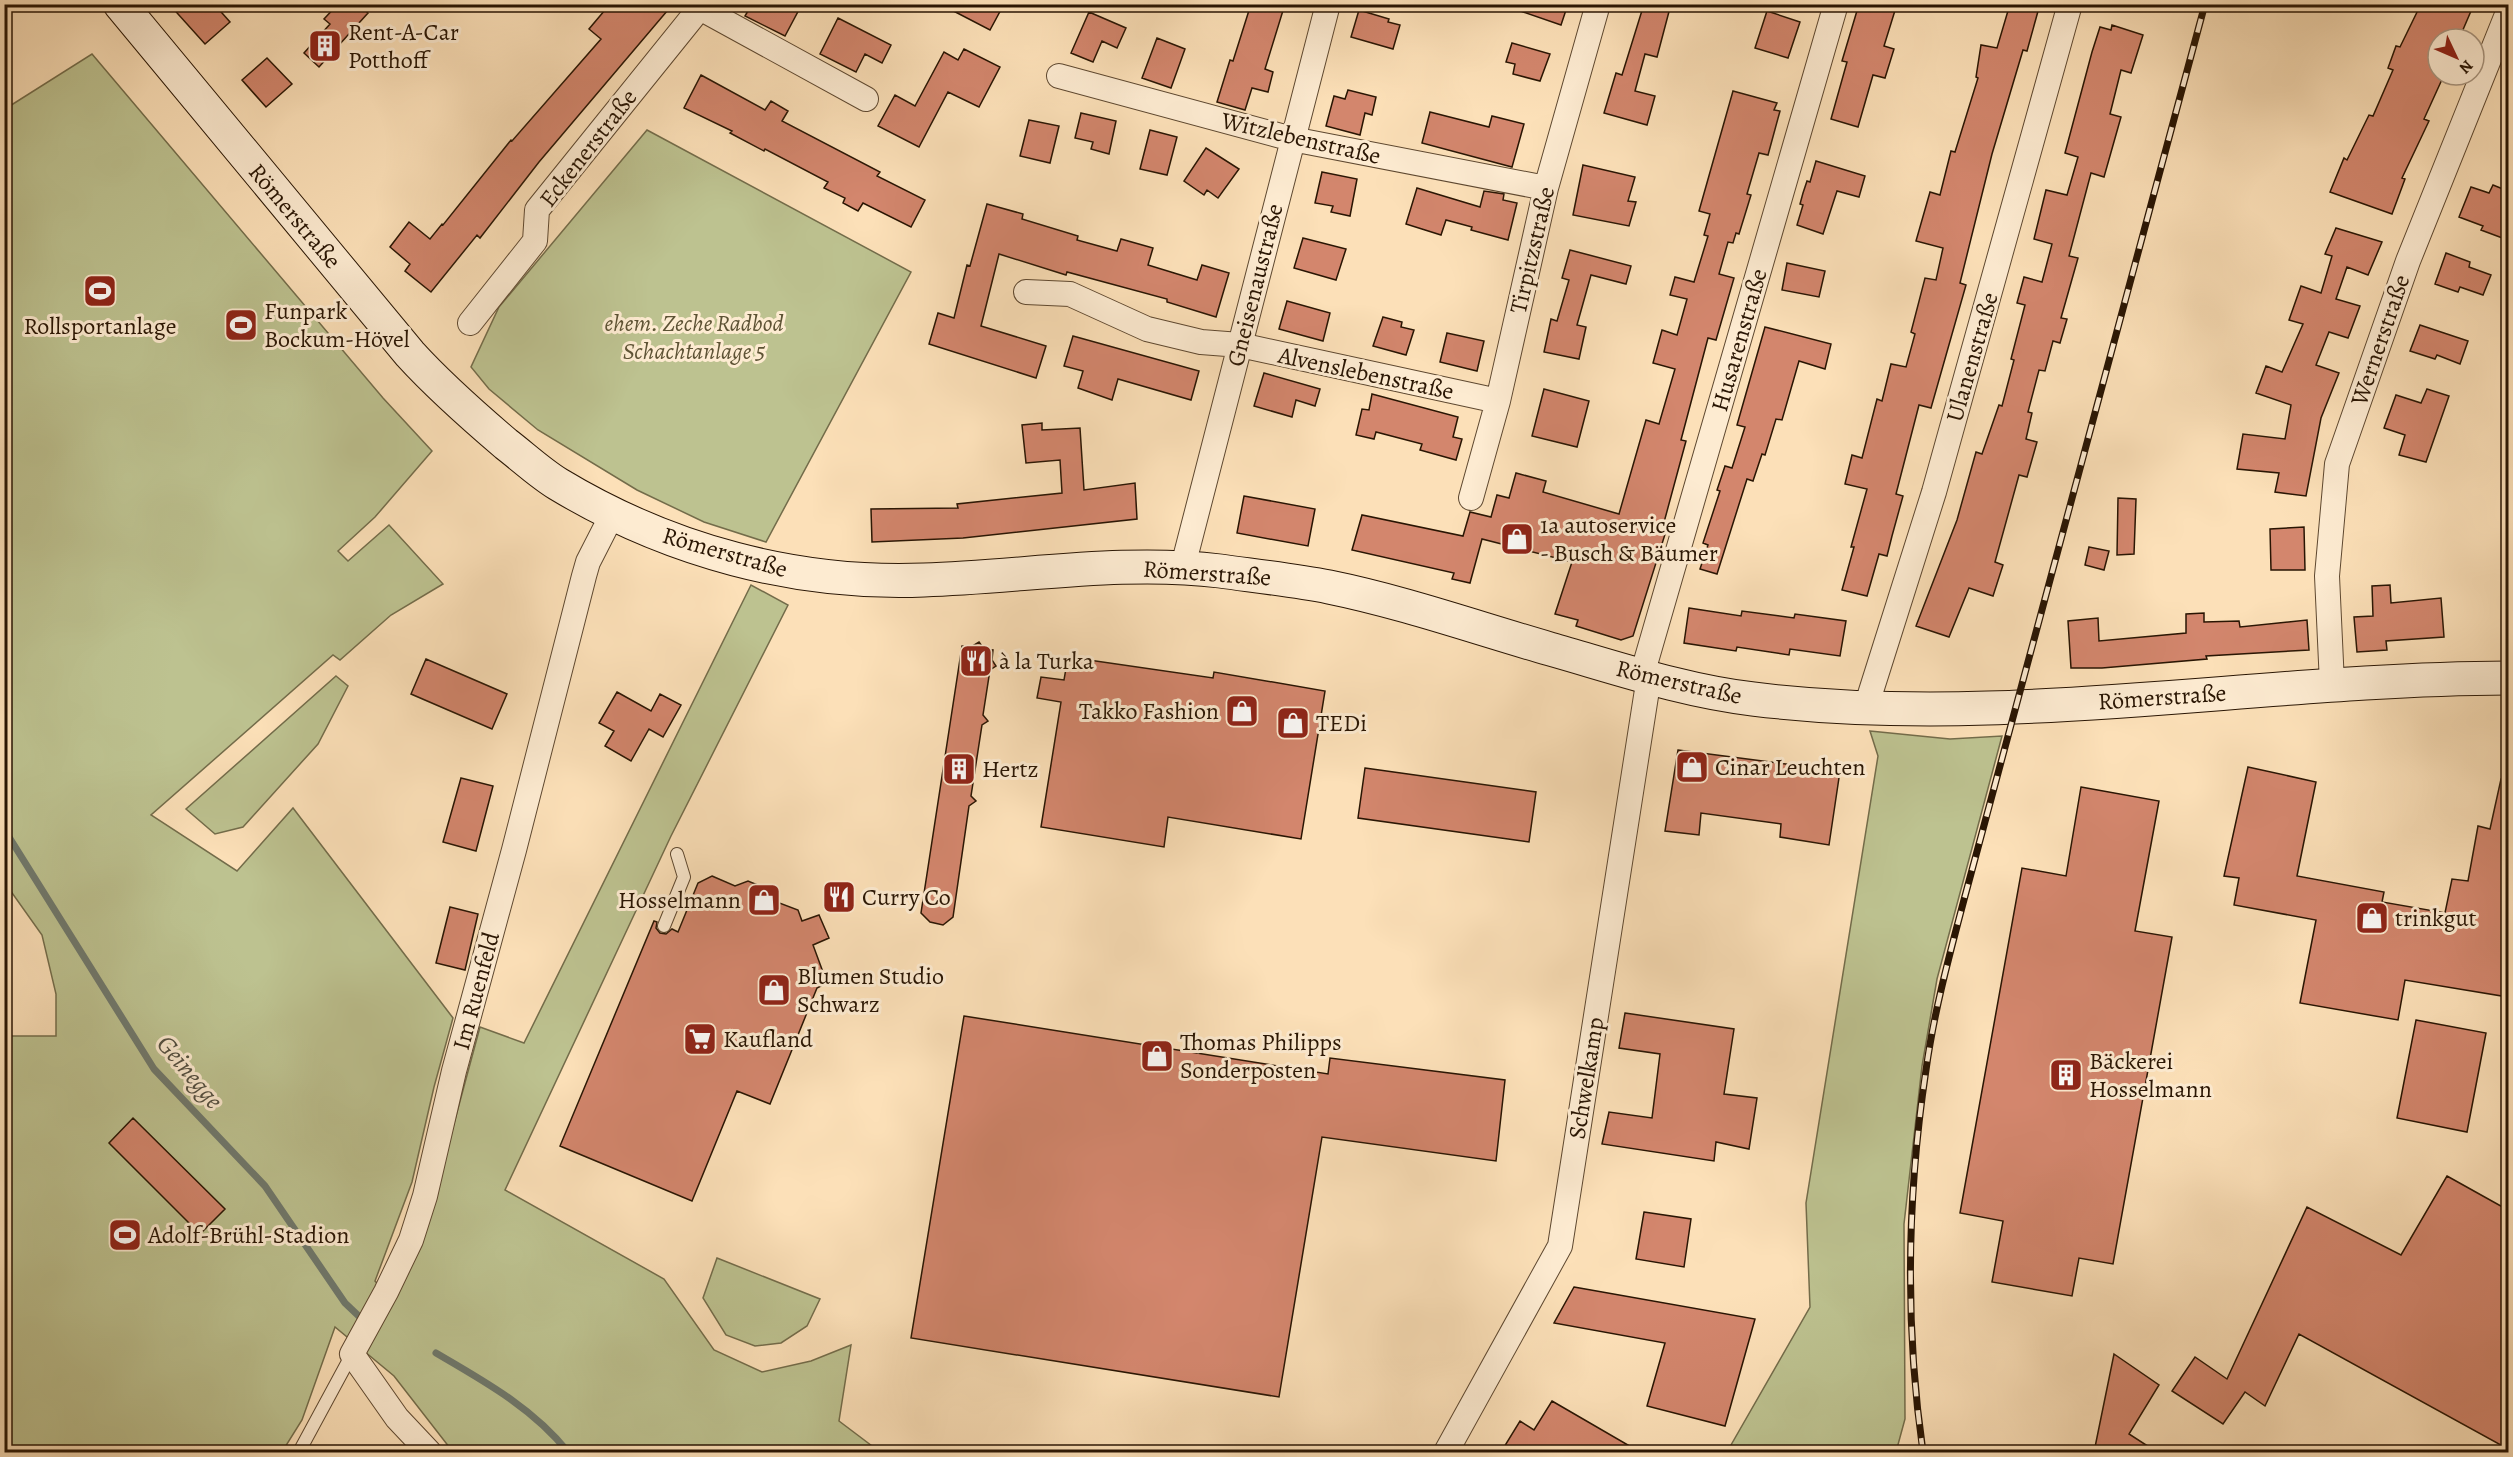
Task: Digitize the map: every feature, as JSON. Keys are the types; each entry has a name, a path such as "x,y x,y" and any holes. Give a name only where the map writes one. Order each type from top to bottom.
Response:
{"main road":[{"name":"Römerstraße","path":"120,4 434,380 455,401 555,482 613,513 689,546 724,557 771,568 844,580 930,580 1183,566 1332,588 1645,676 1750,699 1866,707 2015,707 2414,679 2508,678"}],"street":[{"name":"Gneisenaustraße","path":"1183,566 1328,4"},
{"name":"Tirpitzstraße","path":"1471,498 1498,401 1546,188 1598,4"},
{"name":"Husarenstraße","path":"1645,676 1836,4"},
{"name":"Ulanenstraße","path":"1866,707 1934,492 2070,4"},
{"name":"Eckenerstraße","path":"470,323 535,241 537,210 701,6 866,99"},
{"name":"Wernerstraße","path":"2332,684 2327,576 2337,464 2408,261 2500,56 2508,12"},
{"name":"Witzlebenstraße","path":"1059,76 1292,139 1546,188"},
{"name":"Alvenslebenstraße","path":"1026,292 1070,294 1147,329 1201,342 1240,345 1498,401"},
{"name":"Im Ruenfeld","path":"352,1354 411,1240 425,1196 454,1071 584,576 588,562 613,513"},
{"name":"Schwelkamp","path":"1446,1452 1560,1246 1645,676"},
{"path":"352,1354 397,1418 429,1452"}],"lane":[{"path":"664,926 684,877 676,854"},
{"name":"Im Ruenfeld","path":"299,1452 352,1354"}],"green space":[{"path":"92,54 383,398 432,451 375,517 338,551 348,561 389,525 443,584 391,615 340,660 333,655 151,815 237,871 293,808 453,1018 412,1182 375,1281 390,1297 442,1168 480,1027 524,1043 751,585 788,605 671,836 505,1190 664,1279 714,1350 762,1372 811,1361 851,1345 839,1421 880,1452 453,1452 394,1376 335,1327 302,1420 282,1452 5,1452 5,1036 56,1036 56,994 42,935 5,883 5,109"},
{"name":"ehem. Zeche Radbod Schachtanlage 5","path":"647,130 911,272 766,542 704,522 637,490 538,430 489,389 471,367 499,307"},
{"path":"336,676 348,686 318,744 243,827 215,834 186,809"},
{"path":"1870,731 1950,739 2002,736 1937,979 1922,1066 1904,1224 1905,1419 1896,1452 1727,1452 1810,1307 1806,1203 1878,756"},
{"path":"717,1258 820,1299 807,1326 781,1343 755,1346 726,1335 703,1298"}],"building":[{"path":"169,4 214,4 230,22 205,44"},
{"path":"338,4 358,4 368,13 319,67 304,53 330,24 324,19"},
{"path":"610,4 673,4 539,162 480,238 477,235 431,292 405,271 410,264 390,247 409,222 430,239 443,225 511,140 601,39 589,29"},
{"path":"752,4 802,4 785,36 745,16"},
{"path":"940,4 1004,4 990,30"},
{"path":"1251,4 1285,4 1265,69 1273,72 1268,92 1252,88 1245,110 1217,102"},
{"path":"1510,4 1568,4 1561,25 1509,7"},
{"path":"1644,4 1671,4 1657,57 1645,54 1635,91 1655,96 1647,125 1604,113 1616,73 1622,75"},
{"path":"1859,4 1897,4 1884,46 1894,49 1885,78 1873,75 1858,127 1831,119 1847,62 1842,61"},
{"path":"2010,4 2040,4 2027,51 2023,50 1992,154 1960,283 1966,285 1931,408 1919,405 1896,494 1903,496 1887,556 1879,554 1867,596 1842,590 1867,489 1845,484 1852,455 1862,458 1877,399 1882,401 1891,364 1906,367 1915,334 1911,332 1925,278 1936,280 1943,248 1916,241 1930,192 1940,195 1951,151 1955,152 1978,78 1976,77 1981,45 1997,48"},
{"path":"2421,4 2474,4 2464,27 2426,27 2426,87 2439,87 2424,119 2429,121 2402,178 2405,179 2392,214 2330,192 2344,158 2347,160 2369,115 2373,116 2393,70 2388,68 2396,46 2400,47"},
{"path":"1359,10 1389,19 1388,22 1400,25 1393,49 1351,37"},
{"path":"1767,11 1800,22 1788,58 1755,48"},
{"path":"1089,12 1126,28 1117,48 1102,41 1093,62 1071,53"},
{"path":"838,18 891,45 882,63 865,54 856,72 820,54"},
{"path":"2112,25 2143,35 2131,73 2121,70 2110,114 2121,117 2104,177 2091,173 2069,256 2078,258 2061,318 2067,319 2060,343 2053,341 2045,371 2039,370 2028,412 2032,413 2026,439 2037,442 2027,477 2019,475 1995,562 2003,565 1993,596 1969,588 1949,637 1916,626 1957,520 1976,452 1982,454 1999,405 2002,406 2025,305 2017,303 2024,277 2042,282 2052,244 2034,239 2046,190 2067,195 2078,157 2065,153 2100,27 2111,30"},
{"path":"1157,38 1185,49 1171,88 1142,78"},
{"path":"1512,43 1550,54 1540,81 1513,74 1515,64 1506,62"},
{"path":"964,49 1000,67 979,107 948,92 919,147 878,126 895,95 915,106 944,52 958,60"},
{"path":"267,58 292,84 266,107 242,80"},
{"path":"701,75 765,110 771,101 788,111 782,121 880,172 877,176 925,200 911,227 863,203 858,211 843,203 845,198 824,188 828,182 684,108"},
{"path":"1348,90 1376,97 1372,115 1365,113 1360,135 1326,126 1334,96 1345,99"},
{"path":"1733,91 1777,103 1774,110 1780,111 1768,155 1759,153 1747,194 1751,195 1739,234 1736,233 1733,243 1728,242 1719,274 1734,278 1716,340 1708,338 1681,440 1686,441 1663,526 1667,528 1633,636 1621,640 1576,626 1578,620 1555,614 1572,562 1482,539 1470,583 1452,579 1454,573 1352,550 1362,515 1463,536 1470,512 1491,517 1497,495 1509,498 1516,473 1546,481 1543,492 1619,514 1646,420 1659,424 1675,369 1653,363 1662,330 1677,335 1687,299 1670,295 1675,277 1694,282 1708,236 1704,235 1710,214 1699,211"},
{"path":"1430,112 1489,127 1492,116 1524,124 1512,167 1422,143"},
{"path":"1081,113 1116,121 1109,154 1091,149 1093,142 1075,138"},
{"path":"1029,120 1059,126 1050,163 1020,156"},
{"path":"1150,130 1177,137 1167,175 1140,169"},
{"path":"1206,148 1239,169 1218,198 1207,190 1204,195 1184,181"},
{"path":"1816,161 1865,176 1859,197 1837,191 1823,234 1797,225 1803,205 1800,204 1803,193 1807,181 1810,182"},
{"path":"1583,165 1635,177 1628,201 1636,202 1629,226 1573,215"},
{"path":"1322,172 1357,179 1350,216 1331,212 1333,206 1315,203"},
{"path":"2493,185 2508,191 2508,228 2505,239 2481,230 2483,226 2459,217 2471,187 2489,193"},
{"path":"1417,188 1480,207 1484,191 1504,194 1503,200 1517,203 1508,240 1471,230 1472,227 1446,220 1441,235 1406,224"},
{"path":"987,204 1023,214 1022,219 1078,236 1077,240 1117,251 1121,239 1153,248 1148,265 1197,280 1202,265 1229,273 1216,317 1167,302 1167,299 1067,272 1066,275 999,254 981,326 1046,346 1036,378 929,344 938,313 954,318 967,265 970,266"},
{"path":"2336,228 2382,242 2368,275 2347,267 2336,299 2360,306 2348,338 2329,332 2316,365 2339,373 2321,418 2306,496 2275,492 2279,473 2237,469 2243,434 2285,439 2291,405 2256,393 2266,366 2282,372 2303,324 2289,320 2301,286 2321,293 2332,256 2325,254"},
{"path":"1303,238 1346,249 1336,280 1294,268"},
{"path":"1570,250 1631,266 1626,284 1591,275 1577,325 1586,327 1579,359 1544,352 1551,319 1557,321 1569,280 1562,278"},
{"path":"2446,253 2470,262 2469,267 2491,275 2483,295 2460,287 2458,292 2435,284"},
{"path":"1787,263 1825,271 1819,297 1782,290"},
{"path":"1287,301 1330,313 1323,341 1279,329"},
{"path":"1383,317 1402,322 1401,327 1414,330 1406,355 1373,346"},
{"path":"2420,325 2468,341 2460,364 2437,355 2435,359 2410,351"},
{"path":"1765,327 1831,344 1825,369 1799,361 1782,420 1776,419 1765,455 1762,454 1753,481 1747,479 1717,574 1700,569 1708,545 1703,543 1720,491 1717,490 1725,466 1732,468 1745,427 1737,425"},
{"path":"1447,333 1484,341 1477,371 1440,362"},
{"path":"1073,336 1199,371 1191,400 1118,379 1112,400 1078,388 1083,371 1064,366"},
{"path":"1264,373 1320,389 1315,406 1296,400 1292,417 1254,406"},
{"path":"1544,389 1589,401 1577,447 1532,436"},
{"path":"2427,389 2449,396 2426,462 2399,455 2405,435 2384,428 2396,395 2421,403"},
{"path":"1372,394 1458,417 1453,437 1462,439 1456,460 1420,450 1422,444 1376,432 1374,439 1356,435 1362,409 1369,410"},
{"path":"1042,423 1042,430 1080,428 1084,490 1135,483 1137,519 963,538 872,542 871,509 958,508 957,504 1062,493 1060,460 1026,463 1022,425"},
{"path":"1244,496 1315,509 1308,546 1237,533"},
{"path":"2118,498 2136,499 2134,554 2117,555"},
{"path":"2304,527 2305,570 2271,570 2270,529"},
{"path":"2089,547 2109,551 2104,570 2085,565"},
{"path":"2390,585 2391,603 2441,598 2444,637 2386,641 2387,650 2357,652 2354,617 2373,616 2372,586"},
{"path":"1689,608 1741,616 1742,611 1794,618 1795,614 1846,621 1840,656 1790,649 1789,655 1737,647 1736,651 1684,643"},
{"path":"2204,613 2204,622 2239,621 2240,627 2307,620 2309,650 2206,656 2207,659 2102,668 2071,668 2068,621 2098,618 2099,641 2186,633 2186,614"},
{"name":"Hertz","path":"979,642 984,649 993,650 992,660 996,666 990,670 983,715 988,721 982,725 971,796 976,801 969,806 953,917 943,925 930,922 921,913 962,646 971,647"},
{"path":"1068,657 1213,678 1214,672 1325,691 1301,839 1168,817 1164,847 1041,827 1061,702 1037,698 1041,677 1064,680"},
{"path":"426,659 507,694 492,729 411,694"},
{"path":"617,692 651,711 660,694 681,705 663,737 649,729 631,761 605,746 614,731 599,723"},
{"path":"1678,750 1840,771 1829,845 1780,837 1781,824 1701,813 1699,835 1665,831"},
{"path":"2248,767 2316,782 2297,876 2384,892 2382,902 2445,913 2452,879 2468,881 2478,826 2490,829 2501,779 2508,780 2508,997 2405,980 2398,1020 2300,1003 2316,920 2234,905 2239,878 2224,876"},
{"path":"1365,768 1536,792 1529,842 1358,818"},
{"path":"461,778 493,786 476,851 443,842"},
{"name":"Bäckerei Hosselmann","path":"2081,787 2159,801 2135,931 2172,937 2113,1264 2079,1258 2072,1296 1992,1282 2003,1221 1960,1213 2022,868 2066,876"},
{"name":"Kaufland","path":"712,876 735,886 748,881 770,890 774,901 798,910 802,921 819,915 829,938 813,945 827,983 817,988 770,1104 737,1091 692,1201 560,1146 654,921 657,922 656,928 660,933 666,934 672,929 678,932 698,883"},
{"path":"450,907 478,914 465,970 436,963"},
{"path":"1625,1013 1734,1029 1724,1094 1757,1098 1749,1149 1716,1142 1714,1161 1602,1144 1609,1112 1652,1118 1660,1054 1619,1048"},
{"path":"964,1016 1328,1074 1330,1058 1505,1080 1496,1161 1322,1137 1279,1397 911,1338"},
{"path":"2416,1020 2486,1033 2467,1132 2397,1118"},
{"path":"133,1118 225,1209 200,1234 109,1143"},
{"path":"2447,1176 2508,1210 2508,1449 2299,1334 2265,1406 2245,1392 2223,1424 2172,1391 2195,1357 2227,1379 2307,1207 2401,1255"},
{"path":"1644,1212 1691,1219 1684,1267 1636,1259"},
{"path":"1574,1287 1755,1319 1725,1426 1647,1406 1665,1343 1554,1323"},
{"path":"2114,1354 2159,1385 2129,1434 2157,1452 2094,1452"},
{"path":"1552,1401 1640,1452 1501,1452 1520,1421 1534,1430"}],"waterway":[{"name":"Geinegge","path":"4,829 154,1069 265,1186 345,1303 365,1322"},
{"name":"Geinegge","path":"436,1353 507,1396 539,1422 568,1452"}],"railway":[{"path":"1923,1452 1913,1357 1912,1213 1920,1117 1933,1026 1965,896 2205,4"}],"place":[{"name":"Rent-A-Car Potthoff","path":"325,46"},
{"name":"Rollsportanlage","path":"100,291"},
{"name":"Funpark Bockum-Hövel","path":"241,325"},
{"name":"1a autoservice - Busch & Bäumer","path":"1517,539"},
{"name":"à la Turka","path":"976,661"},
{"name":"Takko Fashion","path":"1242,711"},
{"name":"TEDi","path":"1293,723"},
{"name":"Cinar Leuchten","path":"1692,767"},
{"name":"Hertz","path":"959,769"},
{"name":"Curry Co","path":"839,897"},
{"name":"Hosselmann","path":"764,900"},
{"name":"trinkgut","path":"2372,918"},
{"name":"Blumen Studio Schwarz","path":"774,990"},
{"name":"Kaufland","path":"700,1039"},
{"name":"Thomas Philipps Sonderposten","path":"1157,1056"},
{"name":"Bäckerei Hosselmann","path":"2066,1075"},
{"name":"Adolf-Brühl-Stadion","path":"125,1235"}]}
